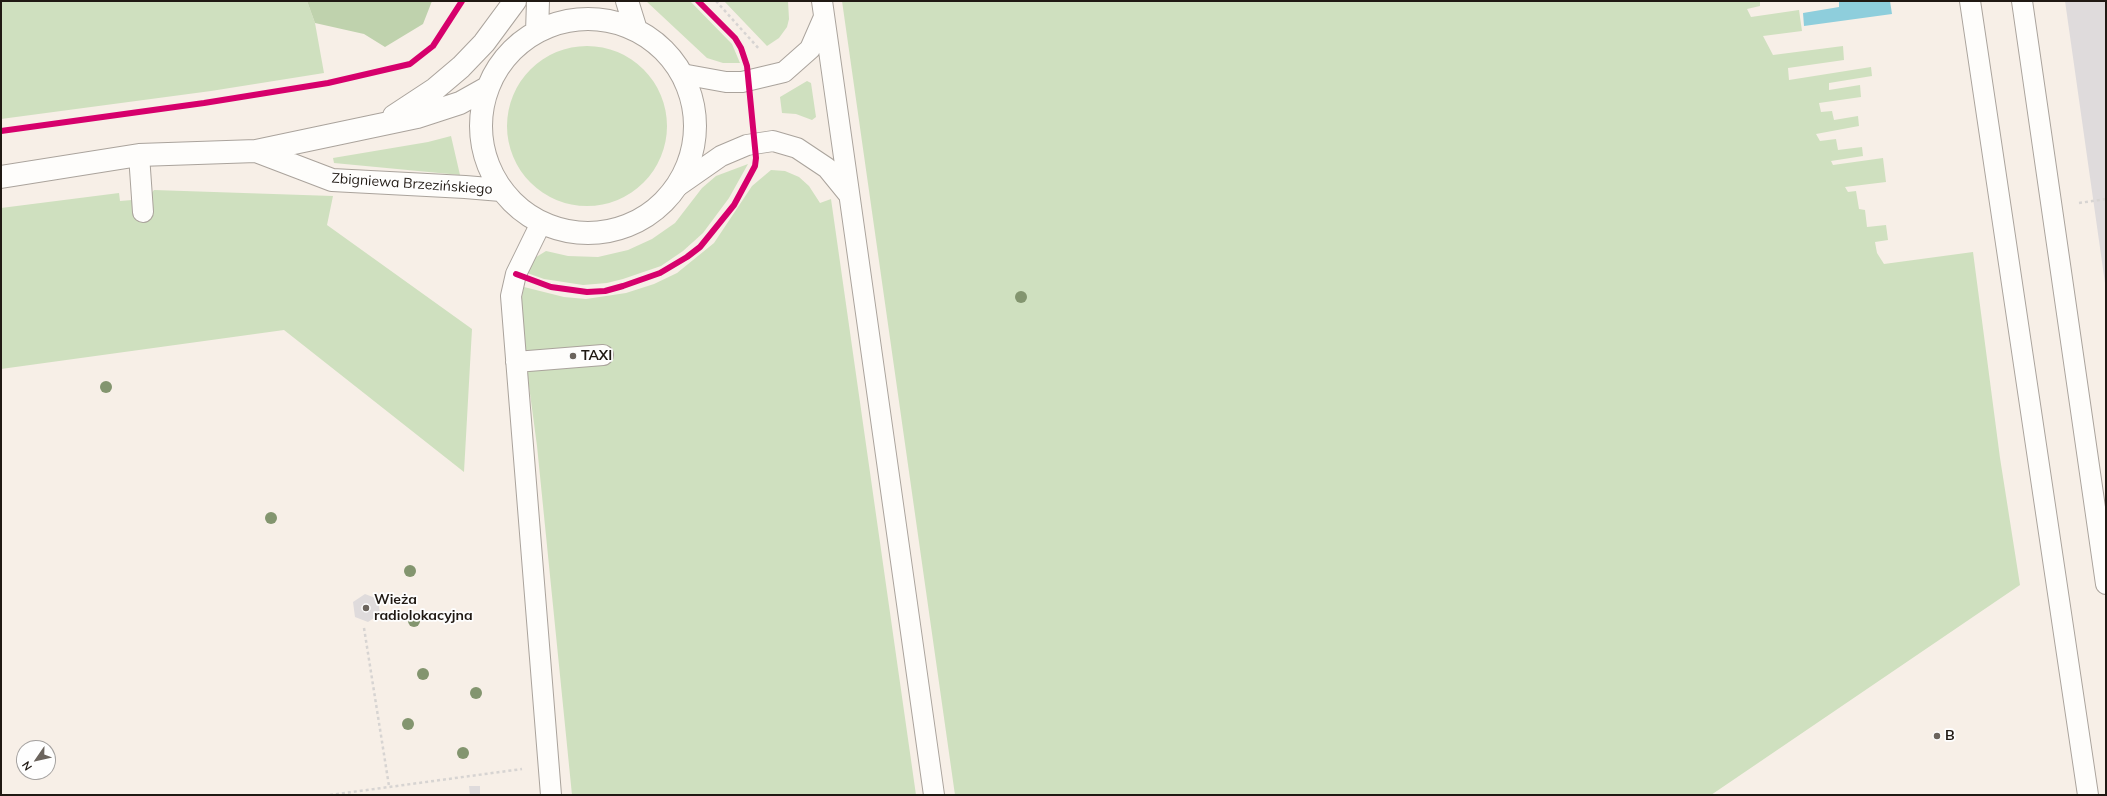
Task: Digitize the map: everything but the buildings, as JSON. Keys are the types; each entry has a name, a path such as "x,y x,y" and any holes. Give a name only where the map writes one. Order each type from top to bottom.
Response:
{"main road":[{"path":"378,125 408,108 461,67 484,43 515,1"},
{"path":"537,32 538,1"},
{"path":"627,1 636,30"},
{"path":"576,19 596,19 616,22 636,30 662,48 682,74 695,111 694,150 678,186 652,214 619,230 582,234 541,223 521,211 501,190 487,165 481,137 482,105 485,90 511,51 537,32 556,24 576,19"},
{"name":"Zbigniewa Brzezińskiego","path":"1,177 138,155 256,151 378,125 446,108 485,90"},
{"name":"Zbigniewa Brzezińskiego","path":"256,151 332,180 501,190"}],"lane":[{"path":"1970,1 2088,795"},
{"path":"2022,1 2106,584"},
{"path":"682,74 726,82 742,82 784,72 810,49 823,9"},
{"path":"823,9 934,795"},
{"path":"678,186 721,156 747,145 773,141 796,148 827,168 849,195"},
{"path":"138,155 143,212"},
{"path":"541,223 516,274 511,296 550,765 551,795"},
{"path":"516,362 603,355"}],"path":[{"path":"716,1 754,41 764,55"},
{"path":"2076,204 2106,199"},
{"path":"364,628 389,786"},
{"path":"330,795 550,765"}],"green space":[{"path":"1,1 307,1 315,23 324,73 211,91 1,119"},
{"path":"307,1 432,1 423,24 385,47 364,34 315,23"},
{"path":"646,1 690,1 732,44 740,63 723,63 707,58"},
{"path":"724,1 788,1 789,19 787,27 779,38 767,46"},
{"path":"842,1 1760,1 1760,6 1747,9 1751,17 1799,10 1802,31 1763,36 1773,55 1843,46 1844,60 1788,68 1789,80 1871,67 1872,76 1829,83 1829,90 1860,85 1861,97 1819,103 1821,112 1832,111 1834,120 1858,116 1859,126 1816,134 1820,141 1836,139 1838,150 1862,147 1863,156 1831,161 1833,165 1883,158 1886,182 1845,187 1848,192 1856,191 1859,209 1865,210 1867,227 1886,225 1888,240 1875,242 1877,253 1884,264 1973,252 2000,458 2020,585 1711,795 955,795"},
{"path":"587,46 618,52 638,64 649,75 661,95 667,126 661,157 649,177 638,188 618,200 587,206 556,200 536,188 525,177 513,157 507,126 513,95 525,75 536,64 556,52"},
{"path":"807,81 811,83 816,117 812,120 796,114 782,113 780,97"},
{"path":"451,136 460,175 334,163 333,158 428,142"},
{"path":"748,164 729,198 703,233 683,251 661,266 607,283 583,285 544,279 527,273 533,259 546,251 568,256 598,257 628,250 652,239 675,223 702,188 716,176"},
{"path":"771,170 785,171 799,177 809,186 820,203 831,199 916,795 572,795 537,446 519,311 524,287 564,297 586,299 626,293 654,284 677,273 714,243 752,186"},
{"path":"154,190 333,196 327,225 472,329 464,472 284,330 1,369 1,208 119,193 120,201 132,200 133,215 152,212 150,195"}],"water":[{"path":"1839,1 1890,1 1892,14 1804,26 1803,13 1839,7"}],"cycle path":[{"path":"1,131 204,103 328,83 410,64 433,46 462,1"},
{"path":"516,274 551,287 587,292 605,291 623,286 660,273 687,257 700,247 734,205 755,166 756,158 747,66 741,48 735,38 698,1"}],"place":[{"name":"TAXI","path":"573,356"},
{"name":"Wieża radiolokacyjna","path":"366,608"},
{"name":"B","path":"1937,736"}]}
